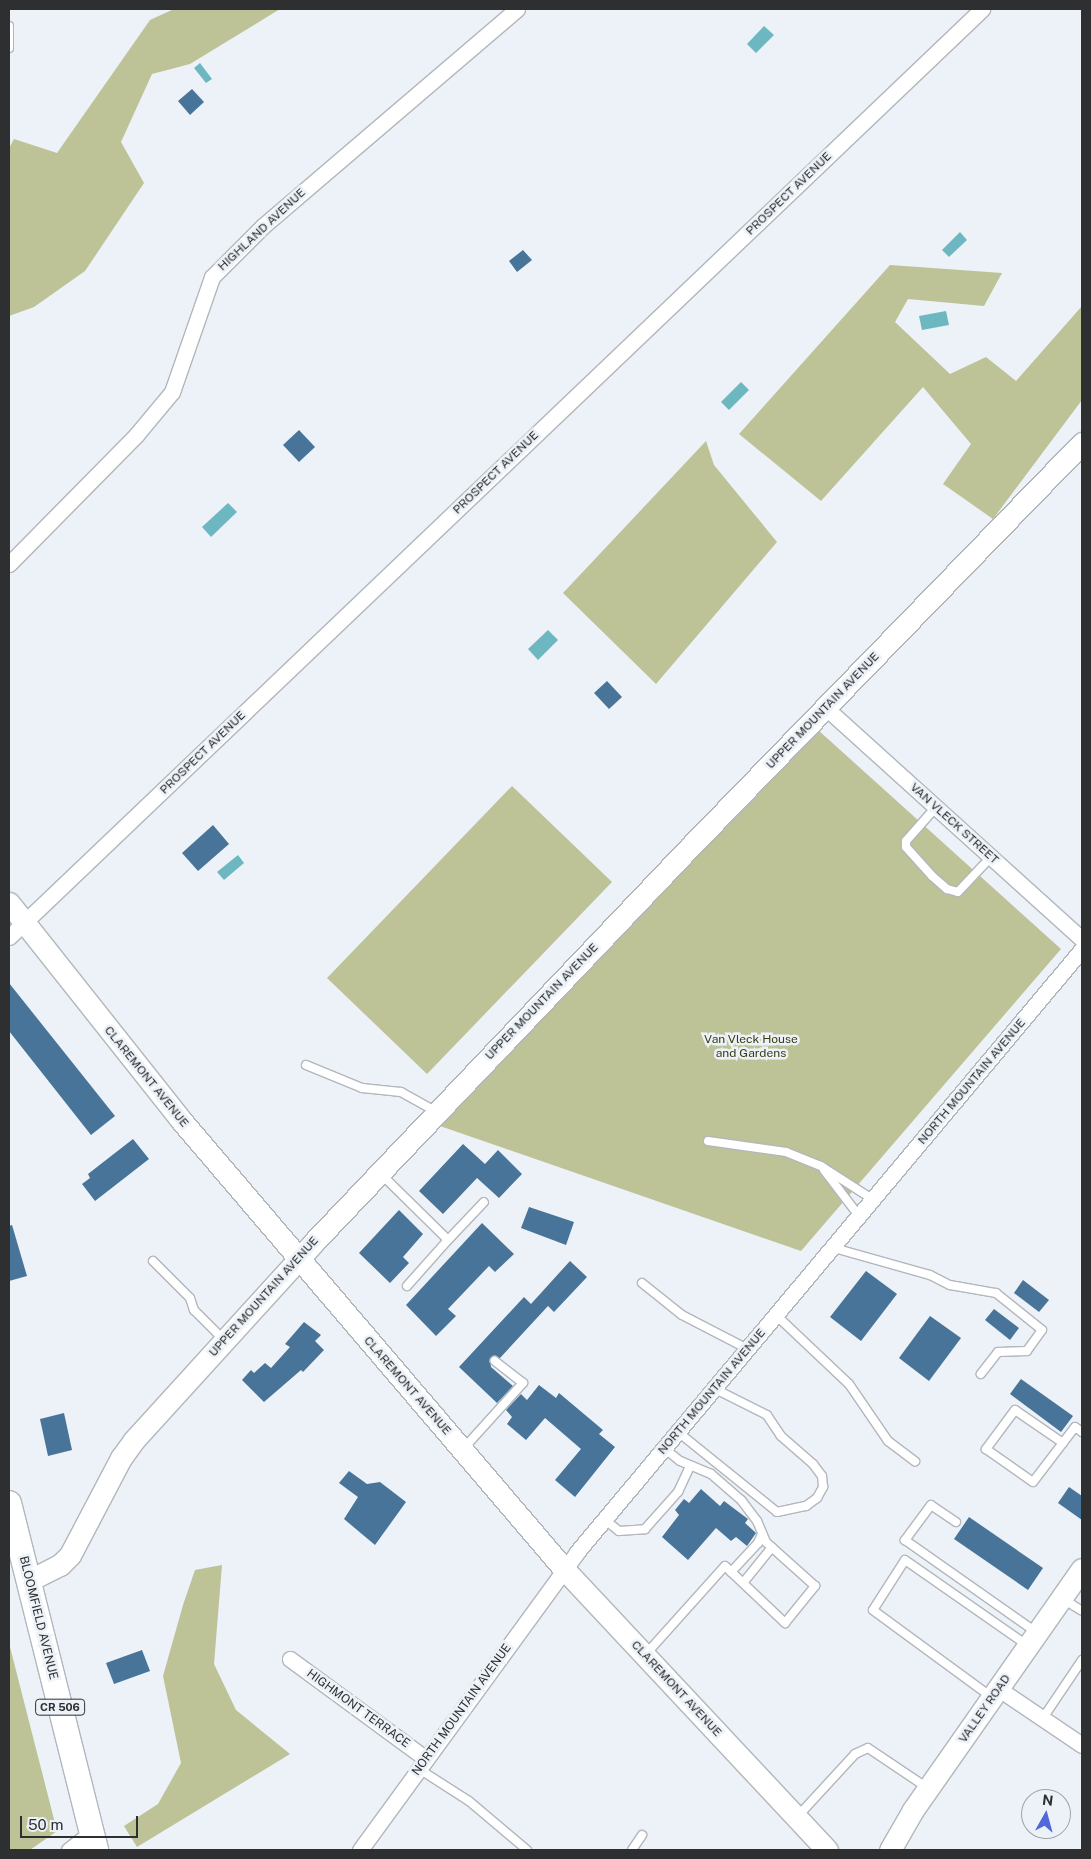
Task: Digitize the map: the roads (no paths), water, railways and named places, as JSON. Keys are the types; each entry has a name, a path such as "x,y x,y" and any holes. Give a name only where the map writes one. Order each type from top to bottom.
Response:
{"main road":[{"name":"BLOOMFIELD AVENUE","path":"9,1503 30,1580 93,1842"}],"street":[{"name":"HIGHLAND AVENUE","path":"9,564 137,434 172,392 212,277 263,226 517,9"},
{"name":"PROSPECT AVENUE","path":"16,931 982,9"},
{"name":"UPPER MOUNTAIN AVENUE","path":"30,1580 55,1568 70,1555 121,1458 224,1341 299,1260 437,1112 826,708 1080,451"},
{"name":"VAN VLECK STREET","path":"826,708 1082,939"},
{"name":"CLAREMONT AVENUE","path":"9,903 16,931 564,1569 827,1850"},
{"name":"NORTH MOUNTAIN AVENUE","path":"360,1850 564,1569 604,1519 860,1217 1082,948"},
{"name":"VALLEY ROAD","path":"890,1850 928,1789 1062,1598 1081,1574"},
{"name":"HIGHMONT TERRACE","path":"290,1659 423,1764"},
{"path":"996,1694 1043,1718 1082,1745"},
{"path":"68,1850 93,1842"}],"lane":[{"path":"9,26 9,48"},
{"path":"936,807 906,841 906,847 932,876 947,889 958,892 991,857"},
{"path":"306,1065 362,1088 402,1092 437,1112"},
{"path":"708,1141 786,1152 821,1166 874,1200"},
{"path":"821,1166 860,1217"},
{"path":"380,1173 448,1240"},
{"path":"407,1286 484,1202"},
{"path":"834,1248 930,1275 950,1284 996,1293 1042,1330 1027,1351 998,1352 981,1374"},
{"path":"153,1261 190,1298 194,1310 224,1341"},
{"path":"642,1283 682,1316 748,1349"},
{"path":"777,1316 849,1384 888,1441 915,1461"},
{"path":"462,1449 523,1383 495,1361"},
{"path":"678,1432 777,1512 806,1506 817,1498 823,1482 813,1464 781,1436 767,1416 715,1390"},
{"path":"1063,1443 1015,1410 986,1449 1033,1482 1063,1443 1075,1427 1082,1432"},
{"path":"644,1655 725,1566 785,1623 815,1586 772,1547 741,1500 711,1474 690,1466 664,1448"},
{"path":"604,1519 619,1531 645,1529 678,1492 690,1466"},
{"path":"956,1522 930,1505 905,1540 1033,1640"},
{"path":"731,1572 758,1543 762,1534"},
{"path":"743,1583 772,1547"},
{"path":"996,1694 873,1610 905,1560 1033,1640"},
{"path":"1062,1598 1082,1611"},
{"path":"1043,1718 1082,1660"},
{"path":"796,1818 855,1754 868,1748 928,1789"},
{"path":"423,1764 528,1850"},
{"path":"632,1850 642,1835"}],"water":[{"path":"764,26 774,35 756,53 747,44"},
{"path":"200,63 212,79 206,83 194,68"},
{"path":"960,232 967,240 949,257 942,250"},
{"path":"946,311 949,325 922,330 919,316"},
{"path":"741,382 749,390 729,410 721,402"},
{"path":"228,503 237,512 211,537 202,527"},
{"path":"548,630 558,640 538,660 528,649"},
{"path":"238,855 244,863 224,880 217,872"}],"park label":[{"name":"Van Vleck House and Gardens","path":"751,1047"}]}
